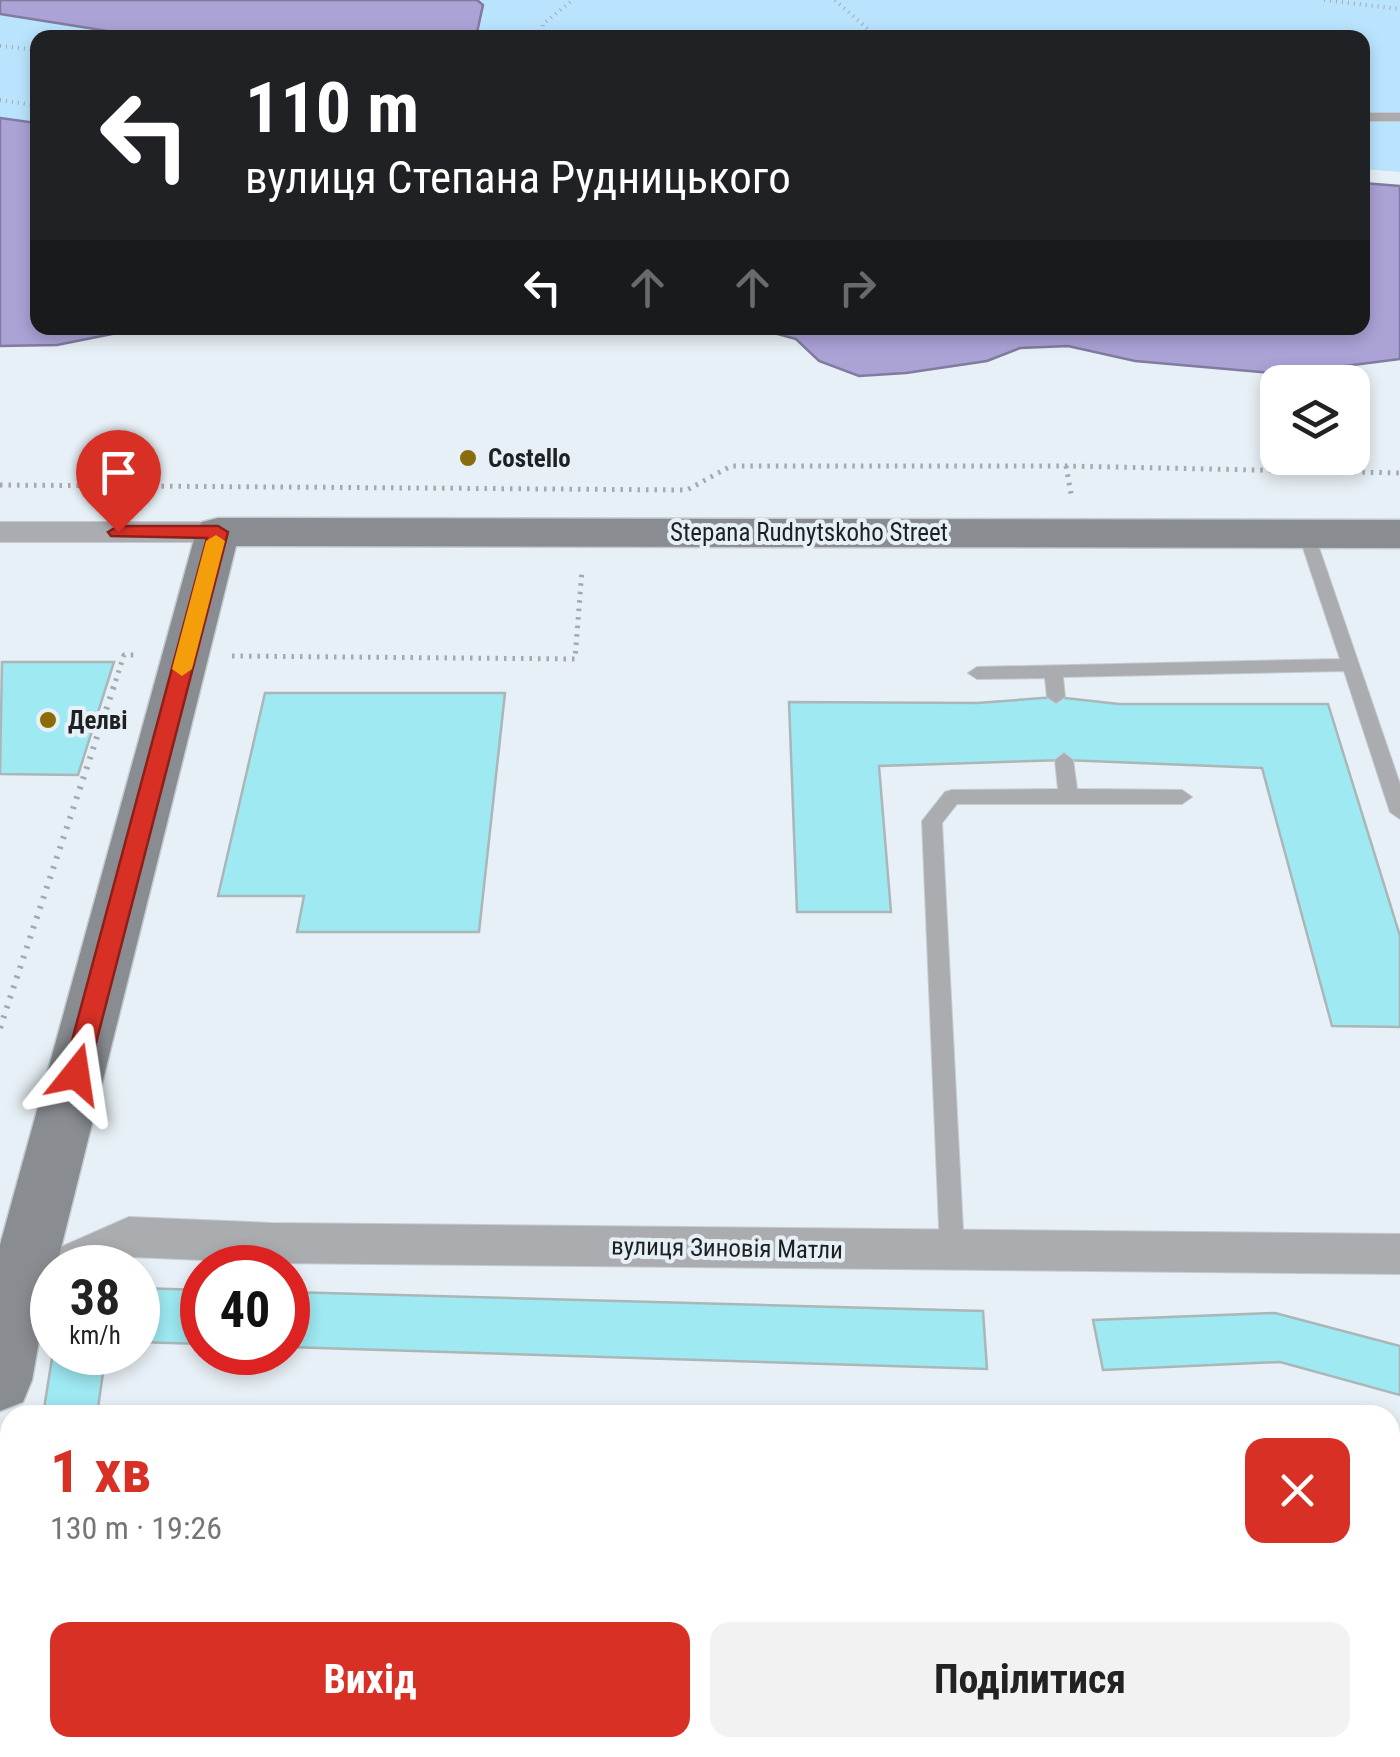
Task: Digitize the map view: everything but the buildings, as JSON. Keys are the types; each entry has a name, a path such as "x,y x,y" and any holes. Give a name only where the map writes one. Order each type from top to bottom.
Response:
{"street":[{"path":"0,532 218,532 43,1245"},
{"name":"Stepana Rudnytskoho Street","path":"218,532 1400,534"},
{"name":"вулиця Зиновія Матли","path":"114,1245 129,1238 271,1243 1400,1254"},
{"path":"0,1380 30,1293"}],"lane":[{"path":"1370,117 1400,116"},
{"path":"1306,532 1400,812"},
{"path":"978,673 1350,664"},
{"path":"1053,671 1056,697"},
{"path":"1064,760 1068,796"},
{"path":"952,1250 932,820 952,798 1182,797"}],"path":[{"path":"543,30 543,24 573,0"},
{"path":"835,0 869,30"},
{"path":"1324,0 1400,9"},
{"path":"0,46 30,49"},
{"path":"0,100 30,105"},
{"path":"0,485 687,490 731,466 1066,466 1400,473"},
{"path":"186,655 575,659 585,532"},
{"path":"0,1028 124,655"}],"shaded area":[{"path":"0,0 477,0 483,5 478,30 101,30 0,14"},
{"path":"477,0 1400,0 1400,172 1370,170 1370,30 478,30 483,5"},
{"path":"0,14 101,30 30,30 30,122 0,118"},
{"path":"0,118 30,122 30,335 107,335 57,345 0,346"},
{"path":"1370,184 1400,186 1400,359 1353,365 1260,365 1260,372 1135,361 1068,346 1020,348 987,361 859,376 819,361 796,339 781,335 1370,335"}],"slow traffic":[{"path":"182,669 216,541"}],"place":[{"name":"Costello","path":"468,458"},
{"name":"Делві","path":"48,720"}],"route":[{"path":"76,1074 218,532 118,532"}]}
